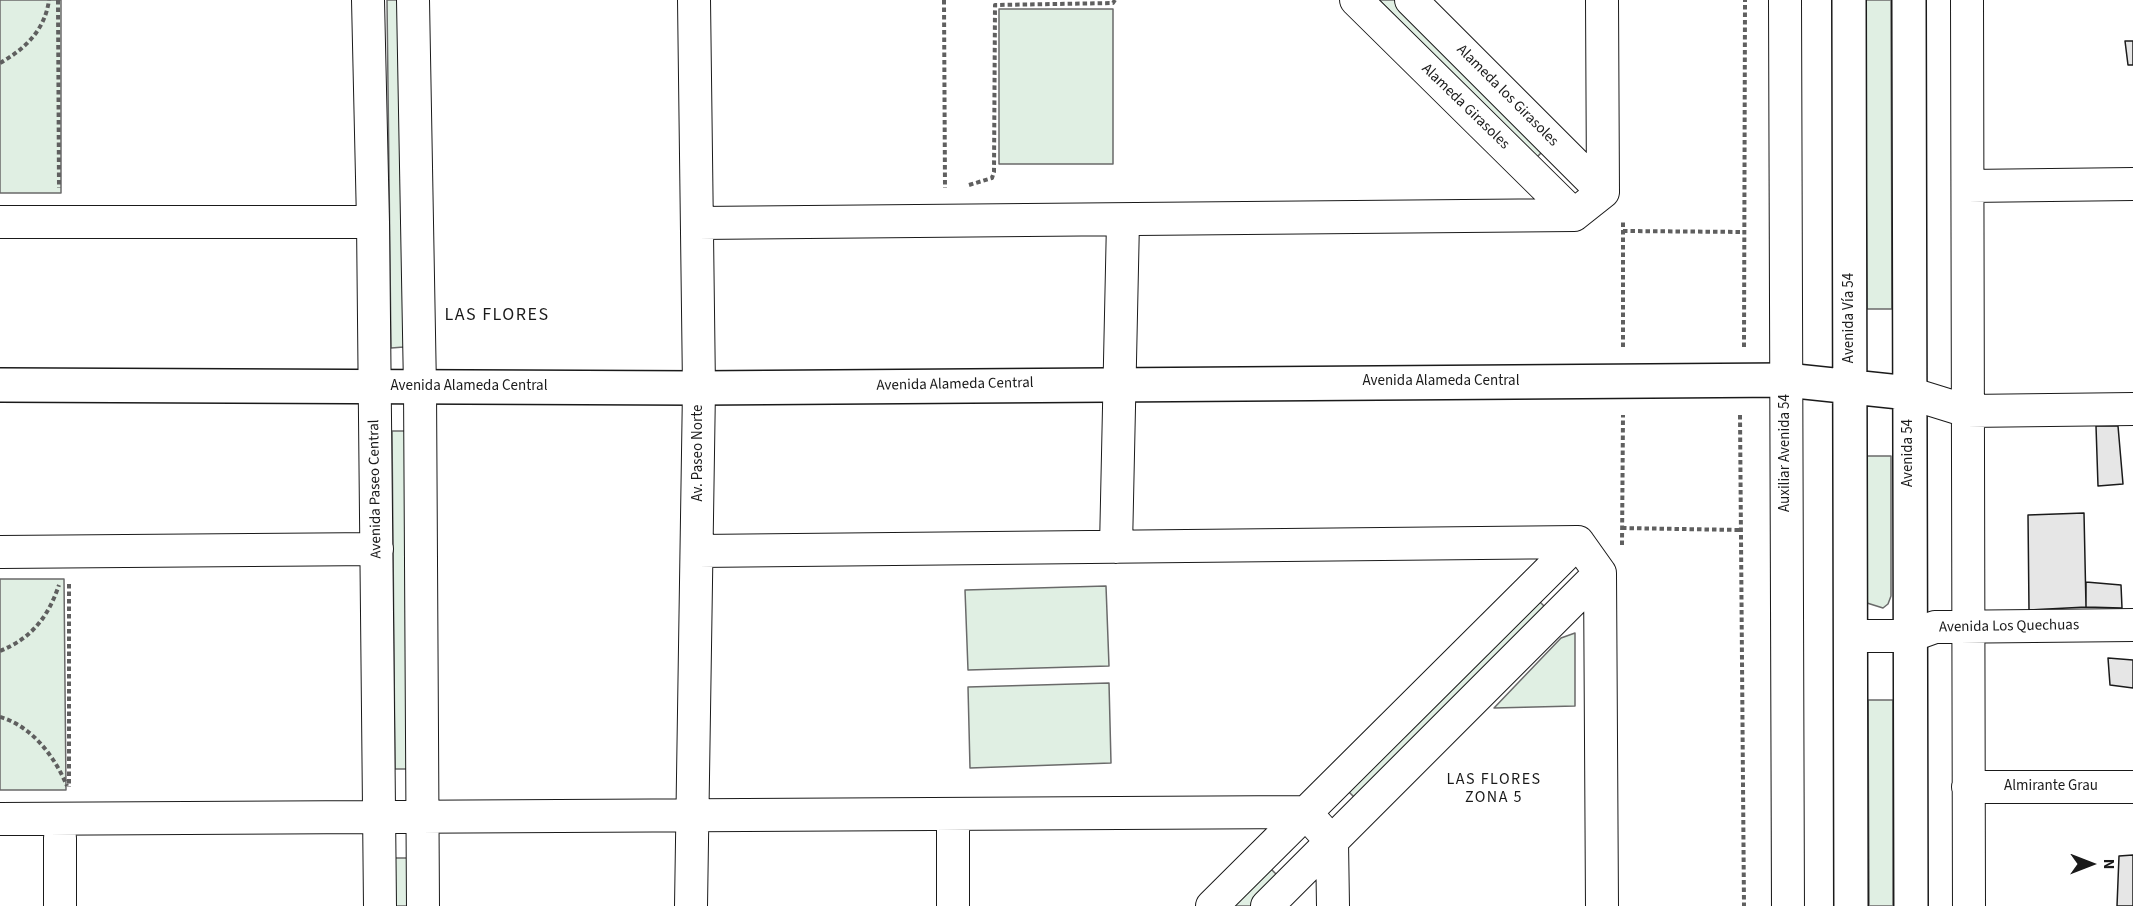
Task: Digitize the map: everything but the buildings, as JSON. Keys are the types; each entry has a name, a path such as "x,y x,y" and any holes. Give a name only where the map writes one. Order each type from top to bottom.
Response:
{"street":[{"name":"Avenida Paseo Central","path":"368,0 374,222 380,906"},
{"path":"413,0 425,814 423,906"},
{"name":"Av. Paseo Norte","path":"691,906 699,388 694,0"},
{"name":"Alameda Girasoles","path":"1356,0 1574,215"},
{"name":"Alameda los Girasoles","path":"1411,0 1603,192"},
{"path":"698,223 1123,221 1574,215 1603,192 1602,0"},
{"name":"Auxiliar Avenida 54","path":"1785,0 1788,906"},
{"name":"Avenida Vía 54","path":"1849,0 1850,636"},
{"name":"Avenida 54","path":"1909,0 1911,906"},
{"path":"1967,0 1967,626 1970,906"},
{"path":"1968,186 2133,184"},
{"path":"1116,547 1123,221"},
{"path":"0,222 374,222"},
{"name":"Avenida Alameda Central","path":"0,385 699,388 1786,380 1909,393"},
{"path":"1909,393 1967,411 2133,409"},
{"path":"1212,906 1578,542"},
{"path":"698,551 1578,542 1611,562"},
{"path":"0,552 377,549"},
{"path":"1267,906 1611,562"},
{"path":"1602,906 1611,562"},
{"name":"Avenida Los Quechuas","path":"1850,636 1910,636 1935,627 2133,625"},
{"path":"1850,636 1851,906"},
{"name":"Almirante Grau","path":"1968,787 2133,787"},
{"path":"0,819 425,814 1305,812 1332,842 1333,906"},
{"path":"953,814 953,906"},
{"path":"60,838 60,906"}],"path":[{"path":"0,63 21,50 40,28 49,0"},
{"path":"58,0 59,198"},
{"path":"944,0 945,199"},
{"path":"965,186 992,178 994,172 995,5 1113,3 1115,0"},
{"path":"1744,356 1745,0"},
{"path":"945,188 956,189"},
{"path":"1611,562 1622,528 1623,219"},
{"path":"1623,231 1744,232"},
{"path":"1740,403 1744,906"},
{"path":"1622,528 1740,530"},
{"path":"0,717 16,723 39,741 69,792 69,574"},
{"path":"0,651 27,637 40,625 47,614 60,581"}],"green space":[{"path":"0,0 61,0 61,193 0,193"},
{"path":"387,0 399,0 404,347 391,348"},
{"path":"1379,0 1396,0 1544,150 1535,159"},
{"path":"1865,0 1891,0 1892,309 1867,309"},
{"path":"999,9 1113,9 1113,164 999,164"},
{"path":"392,431 406,431 409,769 395,769"},
{"path":"1865,456 1891,456 1891,596 1888,604 1883,608 1867,603 1866,596"},
{"path":"0,579 64,579 66,790 0,790"},
{"path":"1106,586 1109,666 968,670 965,590"},
{"path":"1539,601 1549,611 1356,799 1347,790"},
{"path":"1575,633 1575,706 1494,708 1561,638"},
{"path":"1109,683 1111,763 970,768 968,687"},
{"path":"1868,700 1893,700 1893,906 1869,906"},
{"path":"395,858 409,858 408,906 394,906"},
{"path":"1271,869 1280,878 1252,906 1234,906"}],"district":[{"name":"LAS FLORES","path":"497,316"},
{"name":"LAS FLORES ZONA 5","path":"1494,789"}]}
